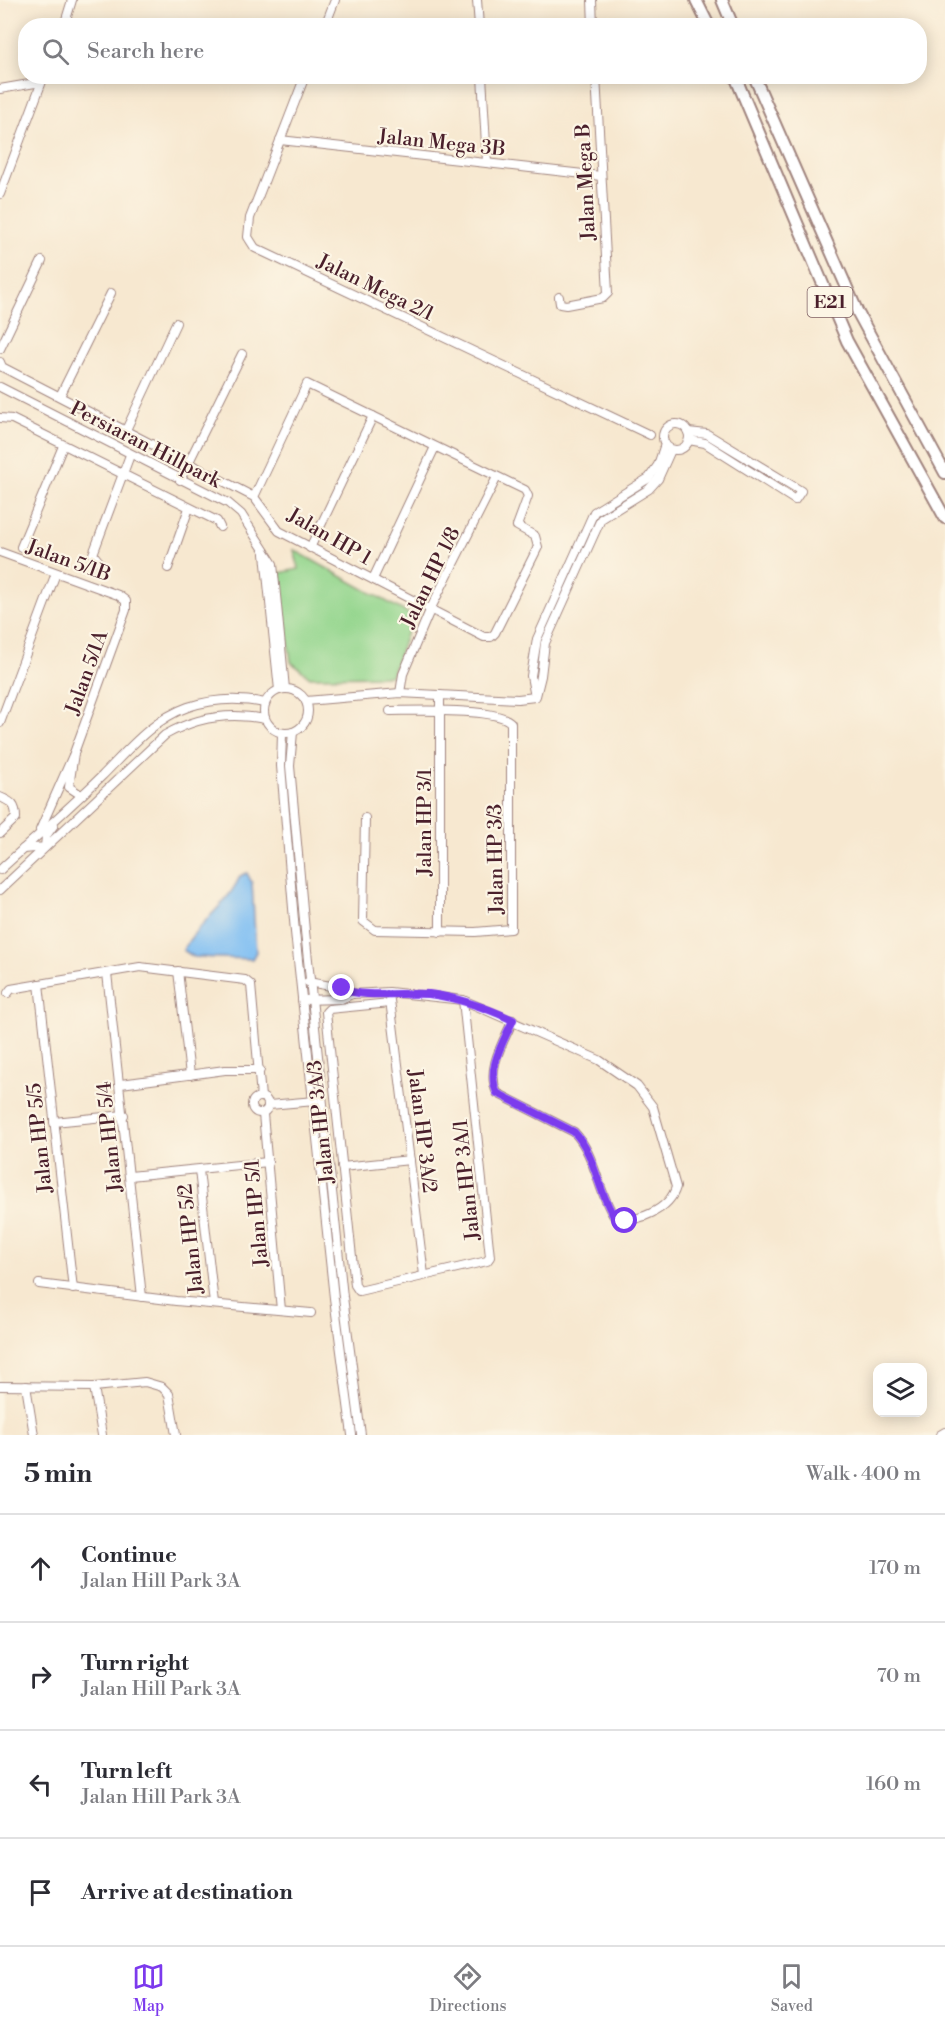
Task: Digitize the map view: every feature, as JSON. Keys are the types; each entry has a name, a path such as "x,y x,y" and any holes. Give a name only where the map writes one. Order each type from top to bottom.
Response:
{"highway":[{"path":"696,0 706,18"},
{"path":"722,0 729,18"},
{"name":"E21","path":"738,84 848,341 945,518"},
{"name":"E21","path":"757,84 833,262 858,313 945,473"}],"street":[{"path":"66,18 72,0"},
{"path":"328,18 335,0"},
{"path":"477,0 478,18"},
{"path":"592,0 593,18"},
{"path":"0,89 22,84"},
{"path":"0,194 41,84"},
{"name":"Jalan Mega 2/1","path":"302,84 246,229 255,248 650,435"},
{"path":"482,84 487,162"},
{"name":"Jalan Mega B","path":"559,297 560,304 566,306 603,298 608,293 596,84"},
{"name":"Jalan Mega 3B","path":"280,140 601,176"},
{"path":"0,349 42,261"},
{"path":"60,396 111,293"},
{"path":"126,430 176,323"},
{"path":"180,480 242,354"},
{"name":"Jalan HP 1","path":"0,362 2,367 188,461 254,498 279,531 484,637 491,637 495,633 538,547 536,536 517,526 528,496 525,490 497,477"},
{"path":"254,498 307,384 497,477"},
{"name":"Persiaran Hillpark","path":"0,387 228,503 241,514 263,547 282,689"},
{"path":"310,548 373,416"},
{"path":"0,418 12,419 217,521 220,527"},
{"path":"536,697 545,643 601,519 649,489 658,479 668,447 663,435 670,425 679,424 689,436 705,443 795,500 801,494 801,491 707,434 689,436"},
{"path":"668,447 684,448 689,436"},
{"path":"21,548 63,446"},
{"path":"373,579 435,447"},
{"path":"536,697 531,676 537,639 594,512 649,478 668,447"},
{"path":"101,564 93,554 130,455"},
{"name":"Jalan HP 1/8","path":"400,693 403,674 431,608 497,477"},
{"path":"168,568 189,508"},
{"name":"Jalan 5/1B","path":"0,552 118,595 126,601"},
{"path":"0,723 56,573"},
{"path":"563,578 569,573 575,575"},
{"name":"Jalan 5/1A","path":"74,753 126,610 126,601"},
{"path":"0,870 148,731 187,707 242,699 265,703 282,689 298,692 306,701 308,716 304,723 293,732 282,734 273,729 265,719 265,703"},
{"path":"306,701 400,693 518,699 536,697"},
{"name":"Jalan HP 3/1","path":"440,695 440,932"},
{"path":"390,711 441,711"},
{"name":"Jalan HP 3/3","path":"440,932 505,930 511,929 513,923 511,723 507,719 441,711"},
{"path":"0,890 165,735 181,726 218,717 240,714 265,719"},
{"path":"293,732 290,766 310,982 361,1435"},
{"path":"282,734 281,766 302,1000 352,1435"},
{"path":"74,753 69,787 81,795"},
{"path":"36,837 74,753"},
{"path":"0,798 12,802 16,809 16,818 0,833"},
{"path":"45,847 46,836 70,805"},
{"path":"364,818 363,921 375,930 440,932"},
{"path":"23,849 45,847"},
{"path":"8,993 9,989 140,967 245,980 251,985 261,1097"},
{"path":"178,971 190,1075"},
{"name":"Jalan HP 5/4","path":"107,973 142,1297"},
{"path":"301,983 310,982 342,988 352,994"},
{"name":"Jalan HP 5/5","path":"39,984 73,1289"},
{"path":"302,1000 341,999 352,994 389,992 463,1000 513,1020 599,1060 637,1086 653,1107 676,1187 668,1203 625,1221 615,1218 607,1206 584,1142 574,1132 497,1093 492,1082 495,1061 513,1020"},
{"name":"Jalan HP 3A/2","path":"389,992 424,1275"},
{"name":"Jalan HP 3A/1","path":"359,1291 487,1261 490,1257 463,1000"},
{"name":"Jalan HP 3A/3","path":"359,1291 355,1286 326,1012 329,1009 390,1003"},
{"path":"120,1084 190,1075 260,1070"},
{"path":"269,1105 267,1100 261,1097 254,1100 252,1107 257,1113 262,1113 269,1105 322,1100"},
{"name":"Jalan HP 5/1","path":"262,1113 281,1310"},
{"path":"54,1122 124,1115"},
{"path":"342,1167 410,1160"},
{"path":"130,1176 268,1162"},
{"name":"Jalan HP 5/2","path":"199,1170 214,1304"},
{"path":"39,1284 142,1297 311,1313"},
{"path":"0,1386 94,1387 145,1382 162,1387 169,1394 176,1435"},
{"path":"26,1386 34,1435"},
{"path":"94,1387 102,1435"},
{"path":"940,1435 945,1432"}],"green space":[{"path":"294,550 413,616 391,676 310,677 291,662 279,573 299,569"}],"water":[{"path":"247,873 252,883 256,952 252,959 194,957 183,950 228,896 240,876"}],"route":[{"path":"342,988 352,994 389,992 428,994 463,1000 513,1020 495,1061 492,1082 497,1093 574,1132 584,1142 607,1206 615,1218 625,1221"}]}
